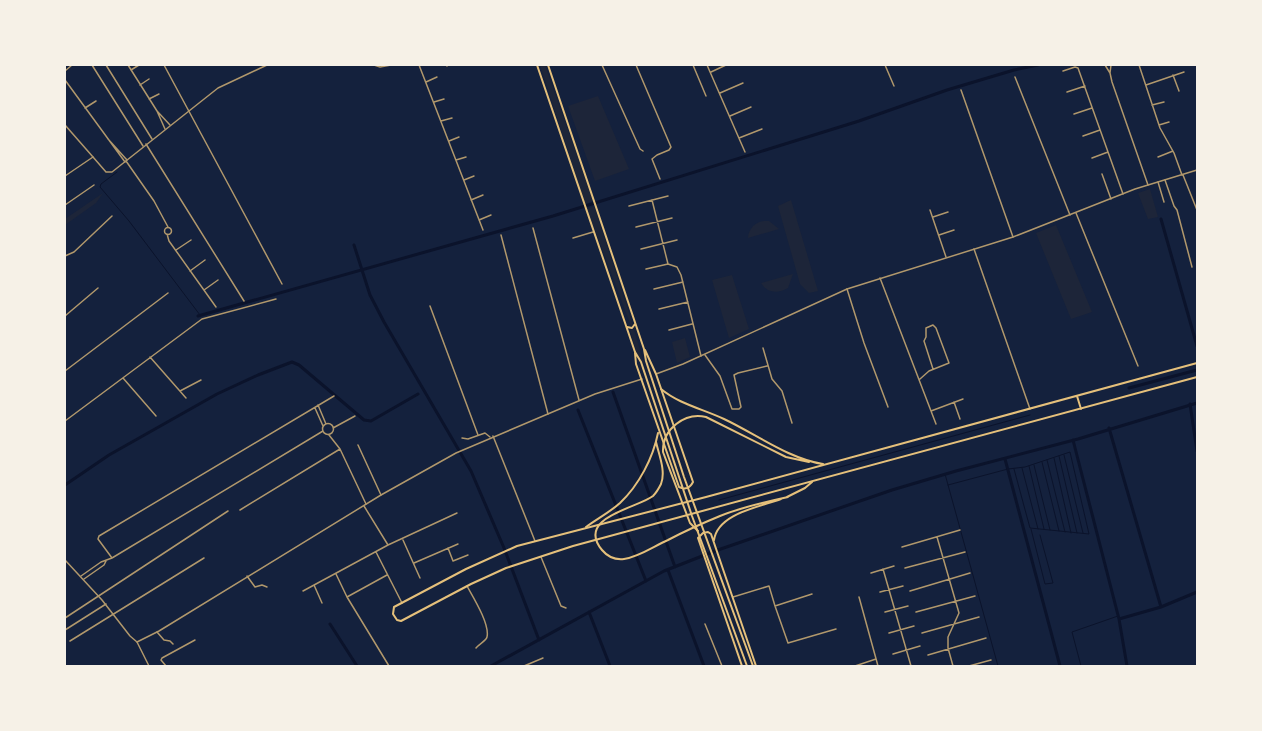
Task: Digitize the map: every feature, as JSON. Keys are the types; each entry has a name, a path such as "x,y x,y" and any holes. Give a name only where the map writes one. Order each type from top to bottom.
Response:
{"main road":[{"path":"537,65 626,327 635,352 641,362 698,531 747,666"},
{"path":"548,65 635,324 644,349 656,374 693,482 688,487 682,489 679,487 636,364 635,352"},
{"path":"626,327 632,328 635,324"},
{"path":"644,349 646,361 684,477 754,666"},
{"path":"1197,363 513,547 394,607 393,616 396,620 401,621 467,586 506,568 541,557 632,530 1197,377"},
{"path":"661,389 668,396 722,418 798,458 809,462"},
{"path":"1077,396 1081,409"},
{"path":"698,531 690,523 666,458 663,445 666,436 681,421 689,417 700,416 712,419 794,460 825,464"},
{"path":"586,527 620,503 652,458 659,431"},
{"path":"656,442 663,473 661,483 652,496 615,513 602,522 597,532 598,543 606,554 622,559 637,555 722,515 788,497"},
{"path":"713,541 715,532 719,526 732,517 788,497 805,488 812,482"},
{"path":"742,666 698,538 700,534 708,532 711,534 733,597 754,666"}],"street":[{"path":"65,71 72,65"},
{"path":"92,65 145,145 244,301"},
{"path":"106,65 152,139"},
{"path":"128,65 149,99 170,125"},
{"path":"131,70 139,65"},
{"path":"164,65 282,284"},
{"path":"65,124 93,157 109,173 218,88 267,65"},
{"path":"374,65 391,65"},
{"path":"419,65 483,230"},
{"path":"602,65 640,149 643,151"},
{"path":"636,65 671,147 670,150 652,158 660,179"},
{"path":"693,65 706,96"},
{"path":"707,65 745,152"},
{"path":"710,72 726,65"},
{"path":"885,65 894,86"},
{"path":"1105,65 1110,73 1148,185"},
{"path":"1110,73 1111,65"},
{"path":"1139,65 1159,125 1173,152 1197,210"},
{"path":"1063,71 1077,67 1123,194"},
{"path":"1145,85 1184,72"},
{"path":"1173,76 1179,91"},
{"path":"426,82 437,77"},
{"path":"1015,77 1070,215"},
{"path":"140,85 149,79"},
{"path":"65,80 154,201 168,227 171,228 172,232 167,234"},
{"path":"720,93 743,84"},
{"path":"1067,92 1085,86"},
{"path":"960,90 1013,237"},
{"path":"149,99 159,94"},
{"path":"434,102 444,99"},
{"path":"85,108 96,101"},
{"path":"1152,105 1164,102"},
{"path":"730,116 751,107"},
{"path":"1074,114 1092,108"},
{"path":"157,110 165,129"},
{"path":"441,121 452,118"},
{"path":"1159,125 1169,122"},
{"path":"739,138 762,128"},
{"path":"1083,136 1100,130"},
{"path":"448,141 459,138"},
{"path":"1092,158 1108,152"},
{"path":"1158,157 1173,152"},
{"path":"65,176 93,157"},
{"path":"456,160 466,157"},
{"path":"656,374 705,355 847,289 1013,237 1123,194 1197,170"},
{"path":"1102,174 1111,199"},
{"path":"464,180 474,176"},
{"path":"1165,180 1174,206 1177,210 1192,267"},
{"path":"1158,182 1164,202"},
{"path":"65,205 94,185"},
{"path":"471,200 483,195"},
{"path":"629,206 668,196"},
{"path":"652,200 668,264"},
{"path":"930,210 946,257"},
{"path":"933,217 948,212"},
{"path":"1076,213 1138,366"},
{"path":"65,256 74,252 112,216"},
{"path":"479,220 491,216"},
{"path":"636,227 672,218"},
{"path":"168,227 165,230 169,241 216,307"},
{"path":"533,228 580,400"},
{"path":"939,236 954,230"},
{"path":"573,238 593,232"},
{"path":"501,235 548,414"},
{"path":"176,250 191,240"},
{"path":"641,249 677,240"},
{"path":"974,249 1030,408"},
{"path":"190,270 205,260"},
{"path":"646,269 668,264 677,267 683,282 701,356"},
{"path":"880,278 936,424"},
{"path":"204,290 218,280"},
{"path":"654,289 683,282"},
{"path":"65,316 98,288"},
{"path":"847,289 864,343 888,407"},
{"path":"65,372 168,293"},
{"path":"65,422 204,318 276,299"},
{"path":"659,309 688,302"},
{"path":"430,306 438,330 443,337 478,435"},
{"path":"669,330 693,324"},
{"path":"919,379 933,369 949,363 936,328 933,325 926,328 926,337 924,341 933,369"},
{"path":"763,348 767,366 774,382 782,391 792,423"},
{"path":"705,355 718,372 732,409 734,410 741,407 734,375 738,372 767,366"},
{"path":"150,357 186,398"},
{"path":"122,378 156,416"},
{"path":"137,642 157,632 366,504 456,452 580,400 617,386 642,379"},
{"path":"180,391 201,380"},
{"path":"112,558 98,539 99,536 334,396"},
{"path":"930,411 963,399"},
{"path":"954,402 960,419"},
{"path":"318,405 326,424"},
{"path":"314,407 323,426 323,431"},
{"path":"329,434 333,432 333,428 355,416"},
{"path":"326,424 330,424 333,428"},
{"path":"81,576 101,562 112,558 323,431"},
{"path":"323,431 329,434 340,449 366,504"},
{"path":"462,438 468,439 485,432 490,437"},
{"path":"492,436 535,541"},
{"path":"358,445 381,495"},
{"path":"240,510 340,449"},
{"path":"364,506 388,545"},
{"path":"65,618 228,511"},
{"path":"303,591 388,545 456,513"},
{"path":"902,547 960,530"},
{"path":"937,537 959,613 948,637 948,649 953,666"},
{"path":"402,539 420,578"},
{"path":"414,563 458,544"},
{"path":"448,548 453,561 468,555"},
{"path":"376,552 402,603"},
{"path":"905,568 965,552"},
{"path":"541,557 561,606 566,608"},
{"path":"70,641 204,558"},
{"path":"65,560 106,604 130,636 137,642 149,666"},
{"path":"84,579 104,565 106,561"},
{"path":"871,573 894,566"},
{"path":"883,569 910,666"},
{"path":"910,591 970,573"},
{"path":"336,574 347,597 389,666"},
{"path":"347,597 387,575"},
{"path":"247,576 254,586 262,585 267,587"},
{"path":"314,585 322,603"},
{"path":"467,586 485,622 487,635 476,648"},
{"path":"733,597 769,586 788,643 836,629"},
{"path":"880,592 903,586"},
{"path":"775,606 812,594"},
{"path":"916,612 975,596"},
{"path":"859,597 878,666"},
{"path":"65,630 106,604"},
{"path":"885,612 908,606"},
{"path":"922,633 979,617"},
{"path":"705,624 722,666"},
{"path":"889,633 914,626"},
{"path":"157,632 164,640 170,641 173,644"},
{"path":"928,655 986,638"},
{"path":"166,666 161,660 162,658 195,640"},
{"path":"893,654 920,646"},
{"path":"524,666 543,658"},
{"path":"855,666 876,659"},
{"path":"969,666 991,660"}],"shaded area":[{"path":"540,65 545,65 593,201 585,204"},
{"path":"598,96 629,169 595,181 568,106"},
{"path":"1150,189 1158,217 1148,219 1138,193"},
{"path":"103,193 96,203 65,225 65,219"},
{"path":"791,200 818,291 809,293 800,284 778,206"},
{"path":"594,206 633,325 631,326 587,209"},
{"path":"769,221 779,229 748,238 752,227 758,223"},
{"path":"1056,225 1092,312 1071,319 1036,233"},
{"path":"793,274 788,288 777,292 766,289 761,283"},
{"path":"732,275 749,329 729,338 712,280"},
{"path":"634,329 644,364 637,354 630,330"},
{"path":"685,338 690,357 677,363 672,342"}],"waterway":[{"path":"198,316 553,216 859,121 947,90 1014,70 1038,65"},
{"path":"117,172 101,184 100,187 129,221 200,315"},
{"path":"1161,219 1197,346"},
{"path":"354,245 370,295 384,322 471,471 504,548 539,640"},
{"path":"65,485 109,455 217,394 258,375 292,362 299,365 364,420 371,421 418,394"},
{"path":"1129,388 1197,370"},
{"path":"613,392 675,567"},
{"path":"491,666 664,571 715,551 892,490 956,471 1078,439 1197,403"},
{"path":"1190,404 1197,451"},
{"path":"578,410 646,581"},
{"path":"719,500 1030,415"},
{"path":"1109,428 1161,607"},
{"path":"1073,440 1119,619 1127,666"},
{"path":"948,485 1008,469 1025,467 1070,452 1089,534 1030,528 1014,469"},
{"path":"1064,455 1083,533"},
{"path":"1059,456 1077,533"},
{"path":"1054,458 1071,533"},
{"path":"1005,459 1060,666"},
{"path":"1047,460 1065,532"},
{"path":"1042,462 1059,531"},
{"path":"1034,465 1050,530"},
{"path":"1029,466 1044,529"},
{"path":"1022,468 1038,529"},
{"path":"945,474 998,666"},
{"path":"1031,529 1045,584 1053,583 1040,535"},
{"path":"668,570 704,666"},
{"path":"1119,619 1161,607 1197,592"},
{"path":"589,612 610,666"},
{"path":"1081,666 1072,632 1118,616"},
{"path":"330,624 357,666"}]}
